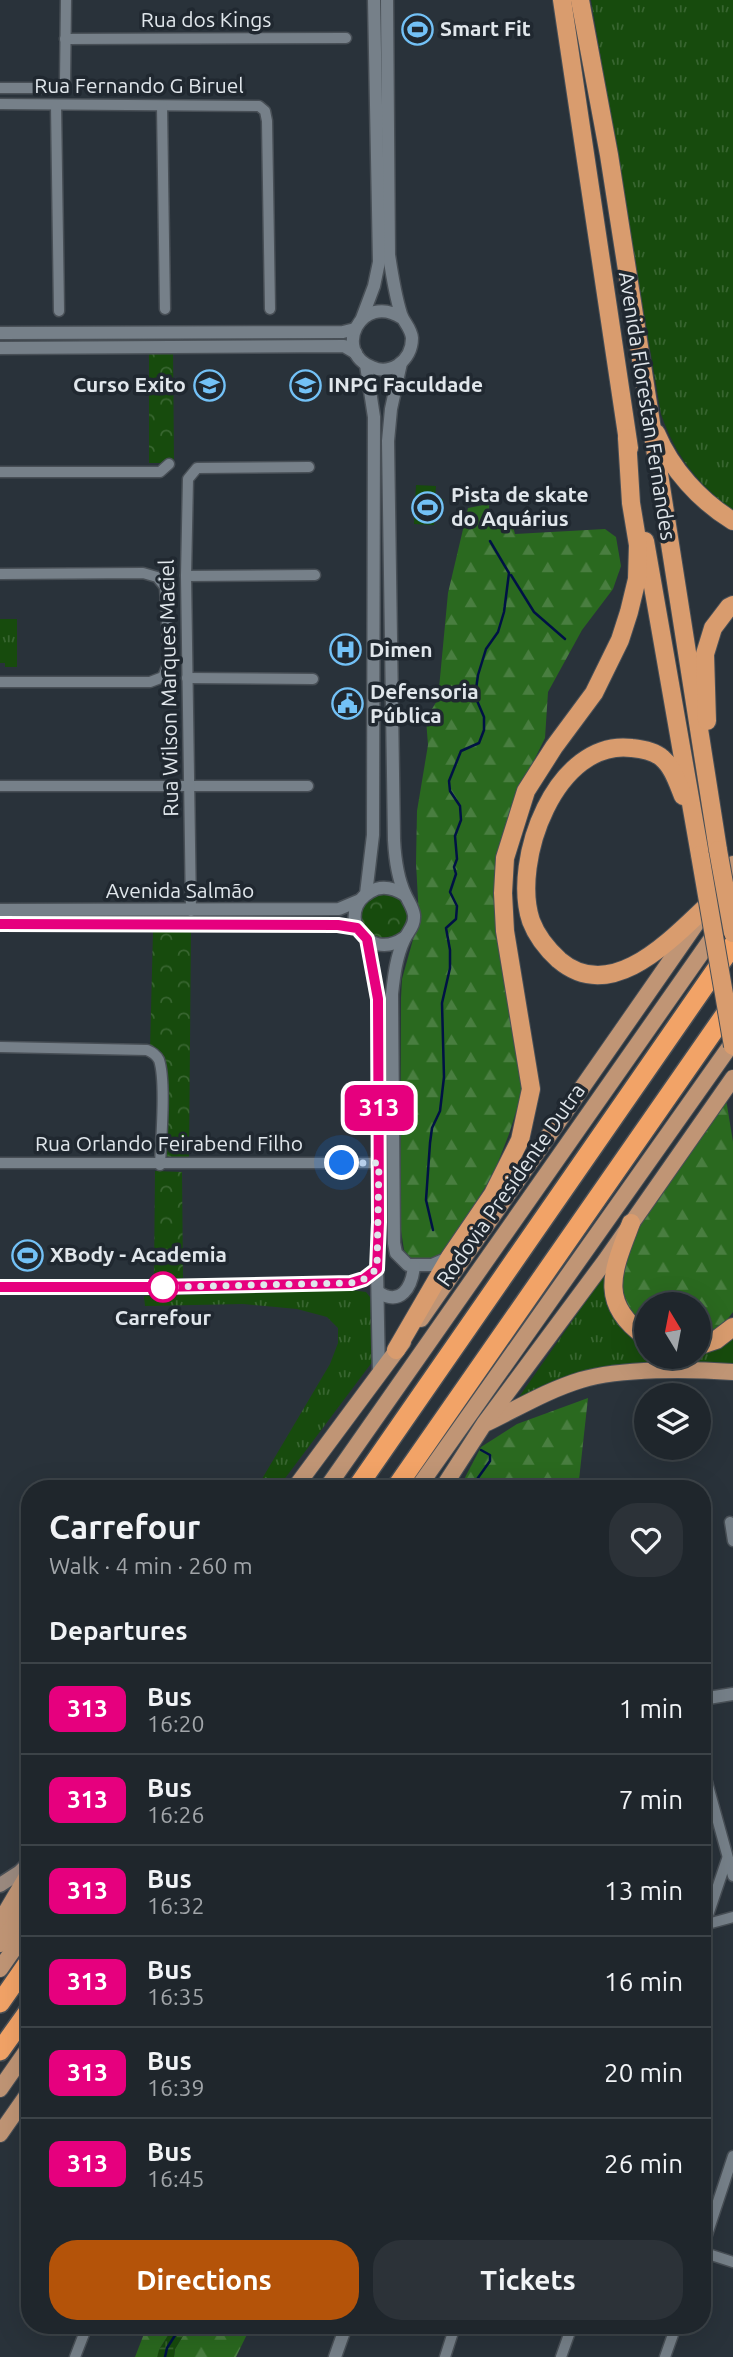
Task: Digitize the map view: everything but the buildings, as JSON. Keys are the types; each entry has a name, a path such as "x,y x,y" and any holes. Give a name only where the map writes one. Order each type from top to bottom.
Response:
{"highway":[{"name":"Avenida Florestan Fernandes","path":"562,0 627,438 694,818"},
{"name":"Avenida Florestan Fernandes","path":"580,4 609,155 712,812"},
{"path":"648,415 676,468 717,511 733,521"},
{"path":"396,1350 450,1257 493,1194 520,1140 531,1089 505,931 505,858 527,791 554,747 594,693 620,640 629,612 637,579 638,545 631,503 627,438"},
{"path":"733,605 713,628 705,654 712,812 733,933"},
{"path":"712,901 665,945 641,962 620,972 595,975 568,967 545,948 531,922 527,895 529,858 537,826 551,797 568,774 589,757 618,746 642,749 662,758 674,775 694,818 700,855 733,1044"},
{"path":"362,1480 733,945"},
{"path":"401,1480 733,1003"},
{"path":"631,1223 615,1269 614,1296 625,1319 634,1327"},
{"path":"711,1342 733,1327"},
{"path":"0,2003 21,1973"},
{"path":"0,2051 21,2022"}],"main road":[{"path":"301,1480 436,1300 712,901 733,864"},
{"name":"Rodovia Presidente Dutra","path":"332,1480 733,908"},
{"path":"423,1480 733,1044"},
{"path":"448,1480 484,1423 631,1223 733,1078"},
{"path":"484,1423 561,1387 600,1375 627,1372 733,1373"},
{"path":"0,1885 21,1871"},
{"path":"0,1922 21,1886"},
{"path":"0,1944 21,1915"},
{"path":"0,1969 21,1939"},
{"path":"0,2089 21,2059"},
{"path":"0,2134 21,2104"}],"street":[{"path":"0,88 55,88 65,82 66,0"},
{"path":"356,353 353,337 374,286 379,262 374,0"},
{"path":"387,0 389,242 393,281 402,318"},
{"name":"Rua dos Kings","path":"65,39 346,38"},
{"name":"Rua Fernando G Biruel","path":"0,104 258,106 265,111 270,309"},
{"path":"56,105 59,312"},
{"path":"162,106 165,309"},
{"path":"0,347 4,341 0,333 343,332 369,313 386,310 408,324 411,349 401,363 391,409 388,470 395,858 405,895 414,912 414,922 404,938 395,968 392,994 393,1224 396,1253 402,1261 414,1266 432,1265 450,1257"},
{"path":"21,348 17,340 22,334"},
{"path":"0,347 344,346 356,353 366,365 374,417 373,835 362,898 355,910 357,928 373,944 390,946 404,938"},
{"path":"366,365 384,370 401,363"},
{"path":"0,472 160,472 169,464"},
{"name":"Rua Wilson Marques Maciel","path":"191,911 186,576 188,480 197,468 309,467"},
{"path":"0,574 151,575 162,581 165,587 169,662 163,677 150,682 0,682"},
{"path":"186,576 315,575"},
{"path":"187,678 313,678"},
{"path":"0,786 308,786"},
{"path":"362,898 382,887 405,895"},
{"name":"Avenida Salmão","path":"0,909 339,909 362,898"},
{"path":"153,925 161,911"},
{"name":"Avenida Salmão","path":"0,924 338,925 357,928"},
{"path":"367,939 378,999 379,1374"},
{"path":"0,1048 146,1050 154,1053 160,1070 160,1165"},
{"name":"Rua Orlando Feirabend Filho","path":"0,1163 379,1163"},
{"path":"378,1292 391,1297 403,1293 411,1284 414,1266"},
{"path":"0,1287 351,1283 364,1279 377,1269"},
{"path":"730,1522 733,1541"},
{"path":"711,1698 733,1694"},
{"path":"711,1794 733,1876"},
{"path":"711,1908 730,1858"},
{"path":"711,1926 733,1917"},
{"path":"711,2223 733,2155"},
{"path":"711,2254 733,2262"},
{"path":"75,2357 84,2334"},
{"path":"335,2357 343,2334"},
{"path":"445,2357 452,2334"},
{"path":"561,2357 569,2334"},
{"path":"665,2357 673,2334"}],"green space":[{"path":"591,0 733,0 733,510 709,490 689,468 673,443 661,414"},
{"path":"149,347 173,347 174,463 149,463"},
{"name":"Pista de skate do Aquárius","path":"416,485 436,486 435,498 443,499 441,515 435,515 434,525 414,524"},
{"path":"489,504 490,528 513,527 515,534 605,529 616,537 621,566 613,589 582,630 548,692 545,738 519,791 501,853 523,1090 493,1175 441,1257 432,1261 412,1259 404,1250 400,1224 402,979 419,918 417,811 428,745 426,719 438,699 448,593 468,508"},
{"path":"0,619 17,619 17,667 5,667 5,663 0,663"},
{"path":"373,891 397,893 410,913 407,929 394,940 368,937 357,910"},
{"path":"153,931 191,931 189,1158 161,1159 161,1064 150,1050"},
{"path":"726,1099 733,1142 733,1312 723,1325 711,1330 711,1292 634,1292 634,1313 629,1308 622,1289 623,1269 635,1230"},
{"path":"155,1171 182,1172 183,1278 154,1278"},
{"path":"610,1267 613,1313 634,1340 634,1369 598,1371 512,1407"},
{"path":"351,1290 366,1292 373,1301 376,1357 284,1480 261,1480 330,1364 338,1343 338,1328 327,1317 297,1309 243,1304 145,1306 144,1296"},
{"path":"733,1337 733,1363 711,1364 711,1351"},
{"path":"588,1398 579,1480 464,1480 481,1447 517,1424"},
{"path":"144,2334 169,2334 158,2357 135,2357"},
{"path":"169,2334 184,2334 175,2349 174,2357 157,2357"},
{"path":"184,2334 247,2334 236,2357 174,2357 175,2349"}],"waterway":[{"path":"433,1230 426,1200 432,1128 440,1111 444,1077 442,1003 450,968 446,928 456,919 457,906 450,892 456,874 455,836 461,820 460,806 450,791 449,781 461,751 479,743 484,730 484,717 475,696 478,675 486,649 498,632 504,612 509,573 490,541"},
{"path":"511,575 534,612 565,639"},
{"path":"476,1480 490,1461 490,1455 481,1450"},
{"path":"165,2357 176,2334"}],"bus line":[{"name":"313","path":"0,924 338,925 357,928 367,939 378,999 379,1222 377,1269 364,1279 351,1283 0,1287"}],"place":[{"name":"Smart Fit","path":"417,29"},
{"name":"Curso Exito","path":"209,385"},
{"name":"INPG Faculdade","path":"305,385"},
{"name":"Pista de skate do Aquárius","path":"428,507"},
{"name":"Dimen","path":"346,650"},
{"name":"Defensoria Pública","path":"347,704"},
{"name":"XBody - Academia","path":"27,1255"},
{"name":"Carrefour","path":"163,1287"}],"route":[{"path":"163,1287 351,1283 364,1279 377,1269 379,1163 342,1163"}]}
